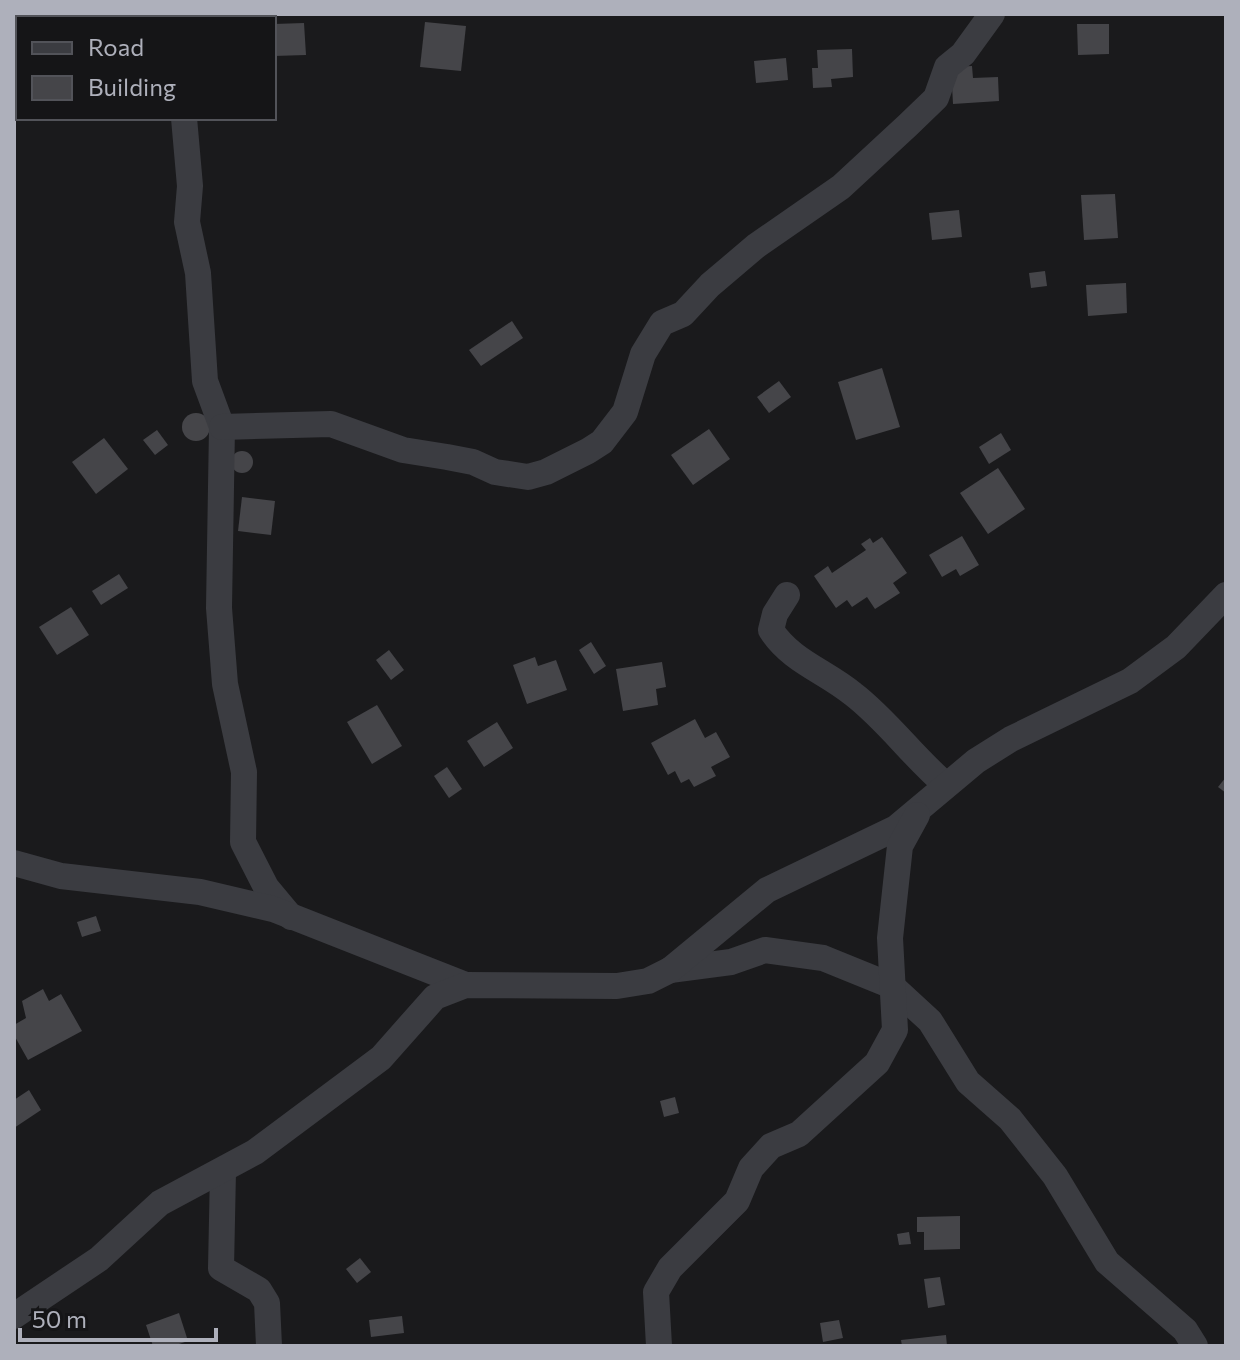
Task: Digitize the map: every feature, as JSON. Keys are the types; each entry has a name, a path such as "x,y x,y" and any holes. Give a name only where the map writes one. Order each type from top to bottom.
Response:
{"street":[{"path":"222,427 331,424 403,450 473,462 495,472 528,477 546,472 588,451 602,442 625,412 643,354 662,323 683,314 710,285 756,246 841,187 908,125 936,98 947,67 963,54 992,14"},
{"path":"184,120 190,186 187,222 198,273 205,381 222,427 219,608 225,684 244,772 243,842 250,861 291,917"},
{"path":"787,595 775,614 771,630 781,646 855,695 920,763 946,785"},
{"path":"14,863 61,876 200,892 273,909 466,985 617,986 648,981 670,970 767,890 896,828 920,811 946,785 1011,739 1130,681 1176,647 1226,595"},
{"path":"659,1346 656,1292 670,1268 737,1201 751,1168 771,1146 799,1134 877,1063 895,1030 890,938 900,846 920,811"},
{"path":"670,970 731,962 765,950 823,958 892,986 930,1021 968,1082 1010,1119 1055,1176 1107,1262 1185,1330 1195,1346"},
{"path":"14,1316 99,1259 160,1203 223,1171 381,1058 435,997 466,985"},
{"path":"223,1171 221,1268 259,1290 267,1303 269,1346"}],"building":[{"path":"425,22 466,26 461,71 420,67"},
{"path":"304,23 306,55 276,56 276,24"},
{"path":"1077,24 1109,24 1109,54 1078,55"},
{"path":"852,49 853,77 831,79 832,87 813,88 812,68 818,68 817,50"},
{"path":"786,58 788,80 756,83 754,61"},
{"path":"972,66 973,78 998,77 999,101 953,104 951,67"},
{"path":"1115,194 1118,238 1084,240 1081,195"},
{"path":"959,210 962,237 932,240 929,213"},
{"path":"1045,271 1047,286 1031,288 1029,273"},
{"path":"1126,283 1127,313 1088,316 1086,285"},
{"path":"512,321 523,338 481,366 469,350"},
{"path":"882,368 900,427 856,440 838,382"},
{"path":"779,381 791,397 769,413 757,397"},
{"path":"196,413 206,417 210,427 206,437 196,441 186,437 182,427 186,417"},
{"path":"709,429 730,459 693,485 671,455"},
{"path":"157,430 168,445 155,455 143,440"},
{"path":"1001,433 1011,450 989,464 979,447"},
{"path":"104,438 128,469 96,494 72,462"},
{"path":"242,451 250,454 253,462 250,470 242,473 234,470 231,462 234,454"},
{"path":"998,468 1025,509 988,534 960,493"},
{"path":"242,497 275,501 271,535 238,531"},
{"path":"962,536 979,565 960,576 956,569 942,577 929,555"},
{"path":"882,537 907,573 893,583 900,593 875,609 867,597 852,607 847,600 836,608 814,576 828,566 832,573 866,550 861,544 870,538 873,543"},
{"path":"119,574 128,588 101,605 92,591"},
{"path":"71,607 89,635 57,655 39,627"},
{"path":"591,642 606,666 594,674 579,650"},
{"path":"389,650 404,670 391,680 376,660"},
{"path":"535,657 538,666 556,660 567,690 527,704 513,665"},
{"path":"662,662 666,687 656,689 658,705 623,711 616,669"},
{"path":"377,705 402,746 372,764 347,722"},
{"path":"695,719 705,738 716,732 730,757 711,767 716,776 694,787 689,779 681,783 675,771 668,775 651,743"},
{"path":"497,722 513,748 484,767 467,741"},
{"path":"447,767 462,789 449,798 434,776"},
{"path":"1226,777 1226,793 1218,787"},
{"path":"96,916 101,931 82,937 77,922"},
{"path":"43,989 49,1001 61,994 82,1031 28,1060 14,1035 14,1025 26,1018 22,1001"},
{"path":"29,1090 41,1110 14,1128 14,1100"},
{"path":"675,1097 679,1113 664,1117 660,1101"},
{"path":"960,1216 960,1249 924,1250 924,1232 917,1232 917,1217"},
{"path":"909,1232 911,1244 899,1245 897,1234"},
{"path":"360,1258 371,1272 357,1283 346,1269"},
{"path":"940,1277 945,1305 928,1308 924,1279"},
{"path":"179,1313 188,1341 173,1346 153,1346 146,1325"},
{"path":"402,1316 404,1333 371,1337 369,1320"},
{"path":"839,1320 843,1338 823,1342 820,1323"},
{"path":"946,1335 947,1346 902,1346 901,1340"}]}
